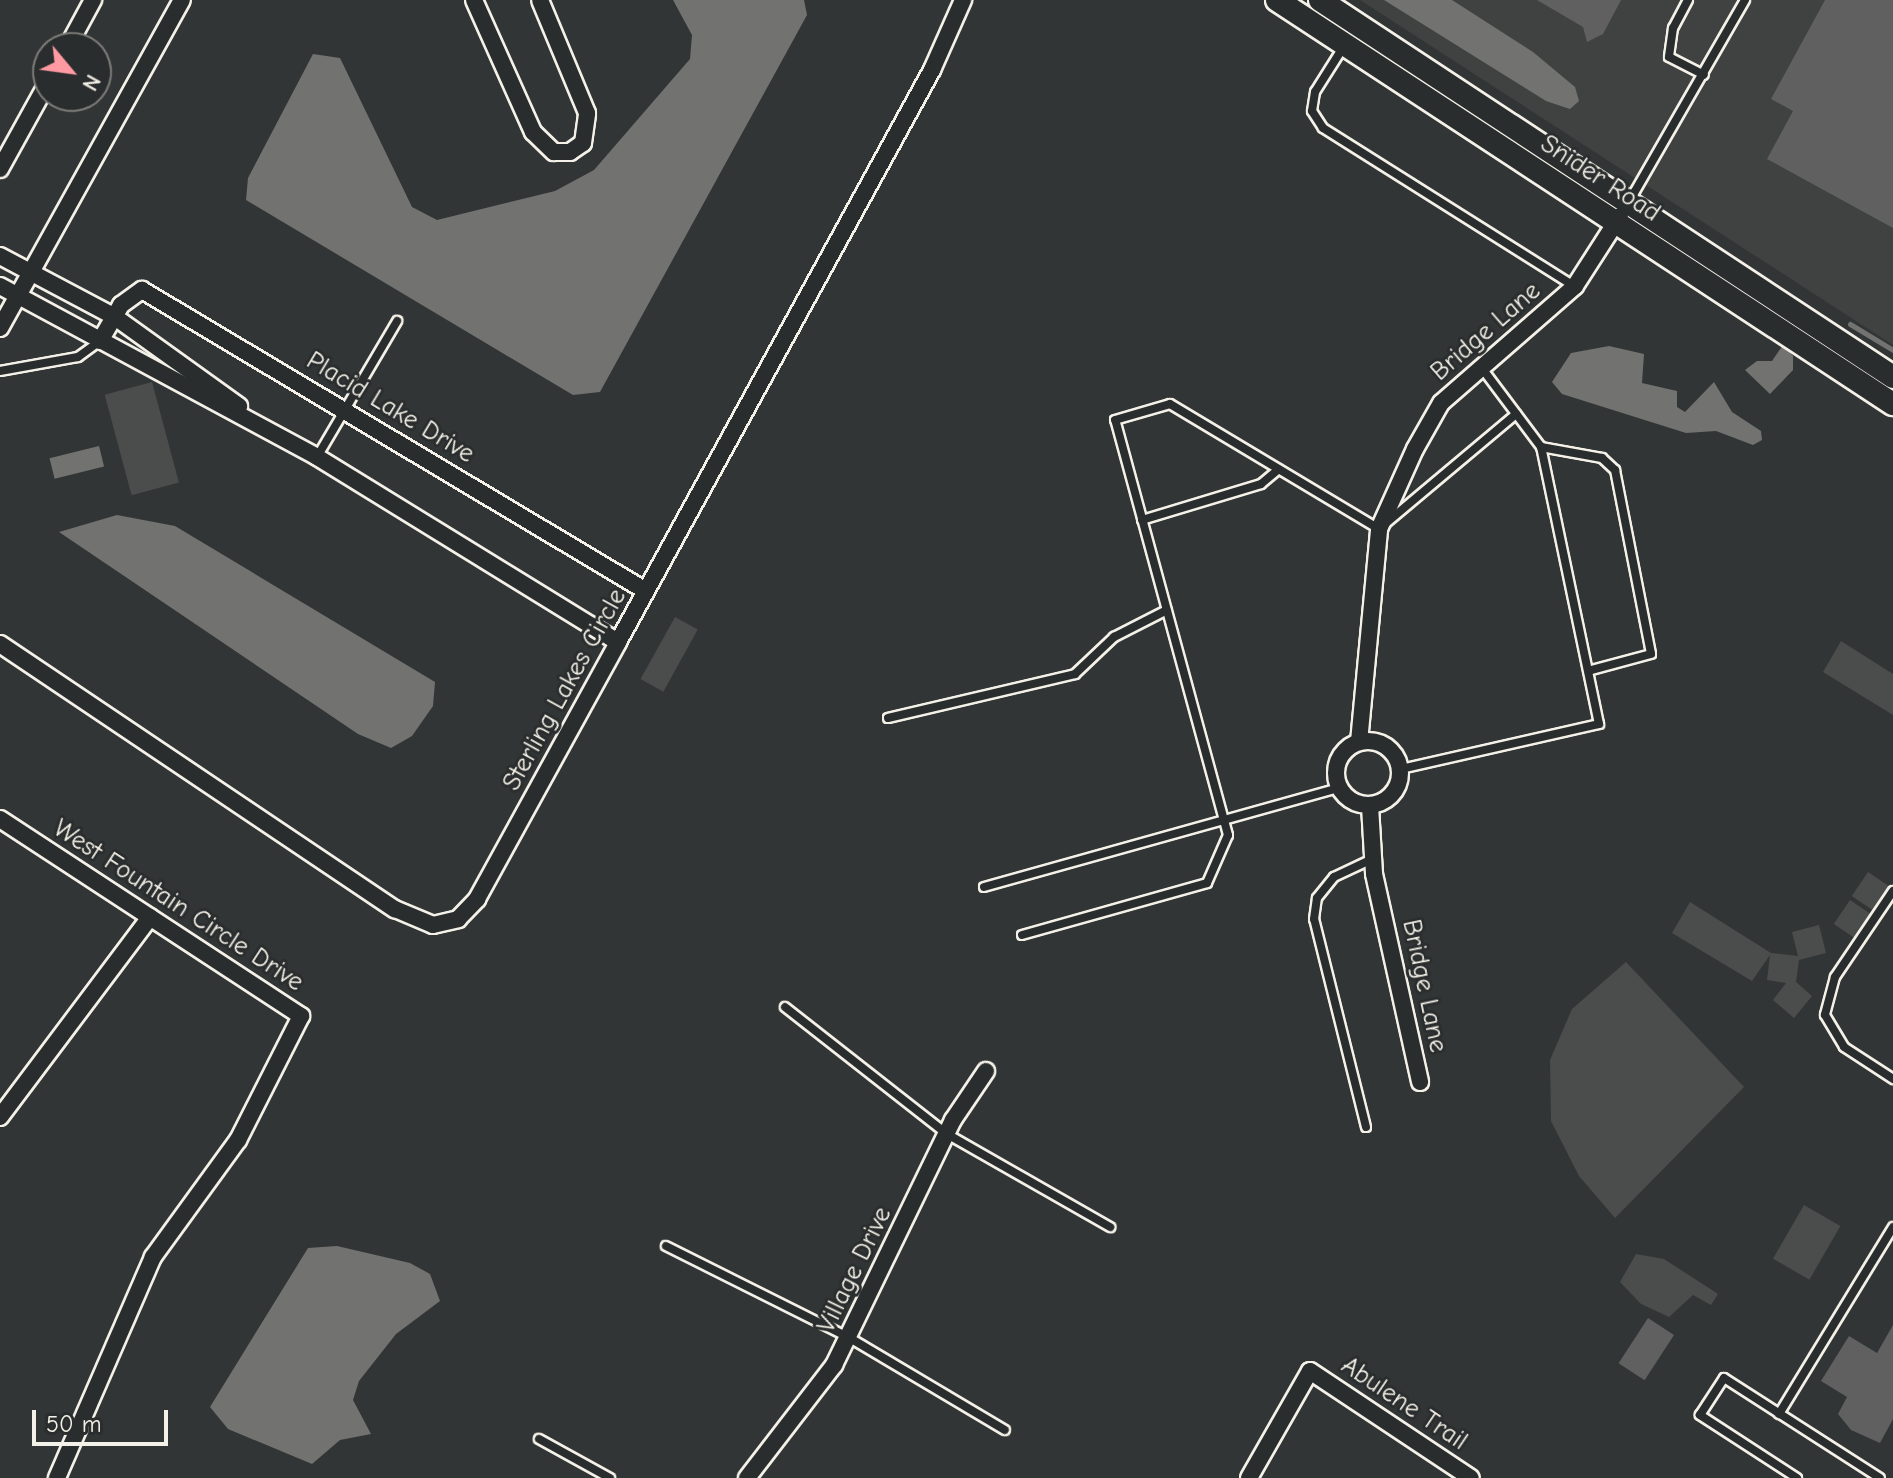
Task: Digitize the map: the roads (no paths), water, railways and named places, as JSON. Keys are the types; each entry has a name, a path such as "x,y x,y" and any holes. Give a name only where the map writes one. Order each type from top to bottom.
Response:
{"street":[{"path":"76,32 93,0"},
{"path":"0,328 182,0"},
{"path":"474,0 533,132 554,152 570,152 583,143 587,113 540,0"},
{"name":"Sterling Lakes Circle","path":"0,644 395,909 433,925 458,919 477,899 932,70 963,0"},
{"name":"Snider Road","path":"1277,0 1344,46 1893,377"},
{"name":"Snider Road","path":"1320,0 1893,404"},
{"path":"0,169 32,111"},
{"name":"Bridge Lane","path":"1339,788 1337,761 1359,742 1379,529 1441,403 1575,286 1622,213"},
{"path":"0,256 115,317 289,442"},
{"path":"0,286 317,457 618,642"},
{"name":"Placid Lake Drive","path":"100,341 115,317 142,290 646,591"},
{"path":"1339,788 1353,802 1370,806 1395,792 1401,769 1386,746 1359,742"},
{"name":"Bridge Lane","path":"1370,806 1373,859 1420,1082"},
{"name":"West Fountain Circle Drive","path":"0,819 301,1016 238,1140 153,1257 57,1478"},
{"path":"0,1117 150,917"},
{"name":"Village Drive","path":"747,1478 820,1388 850,1338 947,1134 986,1071"},
{"name":"Abulene Trail","path":"1249,1478 1310,1371 1471,1478"}],"lane":[{"path":"1688,0 1673,28 1669,57 1704,75"},
{"path":"1622,213 1745,0"},
{"path":"1344,46 1315,92 1312,111 1323,128 1575,286"},
{"path":"317,457 397,321"},
{"path":"0,371 78,357 100,341"},
{"path":"1401,769 1599,724 1541,447 1482,368"},
{"path":"1022,935 1207,883 1228,835 1115,420 1170,404 1379,529 1516,414"},
{"path":"1541,447 1602,458 1615,470 1651,654 1588,671"},
{"path":"1142,520 1261,484 1279,469"},
{"path":"888,718 1075,674 1114,637 1167,610"},
{"path":"984,887 1339,788"},
{"path":"1366,1127 1314,919 1317,898 1334,877 1373,859"},
{"path":"1893,891 1835,977 1825,1015 1844,1047 1893,1079"},
{"path":"785,1007 947,1134 1110,1227"},
{"path":"1779,1414 1893,1227"},
{"path":"666,1246 850,1338 1005,1430"},
{"path":"1797,1478 1700,1415 1724,1378 1880,1478"},
{"path":"539,1439 610,1478"}],"waterway":[{"path":"1850,324 1893,350"}]}
